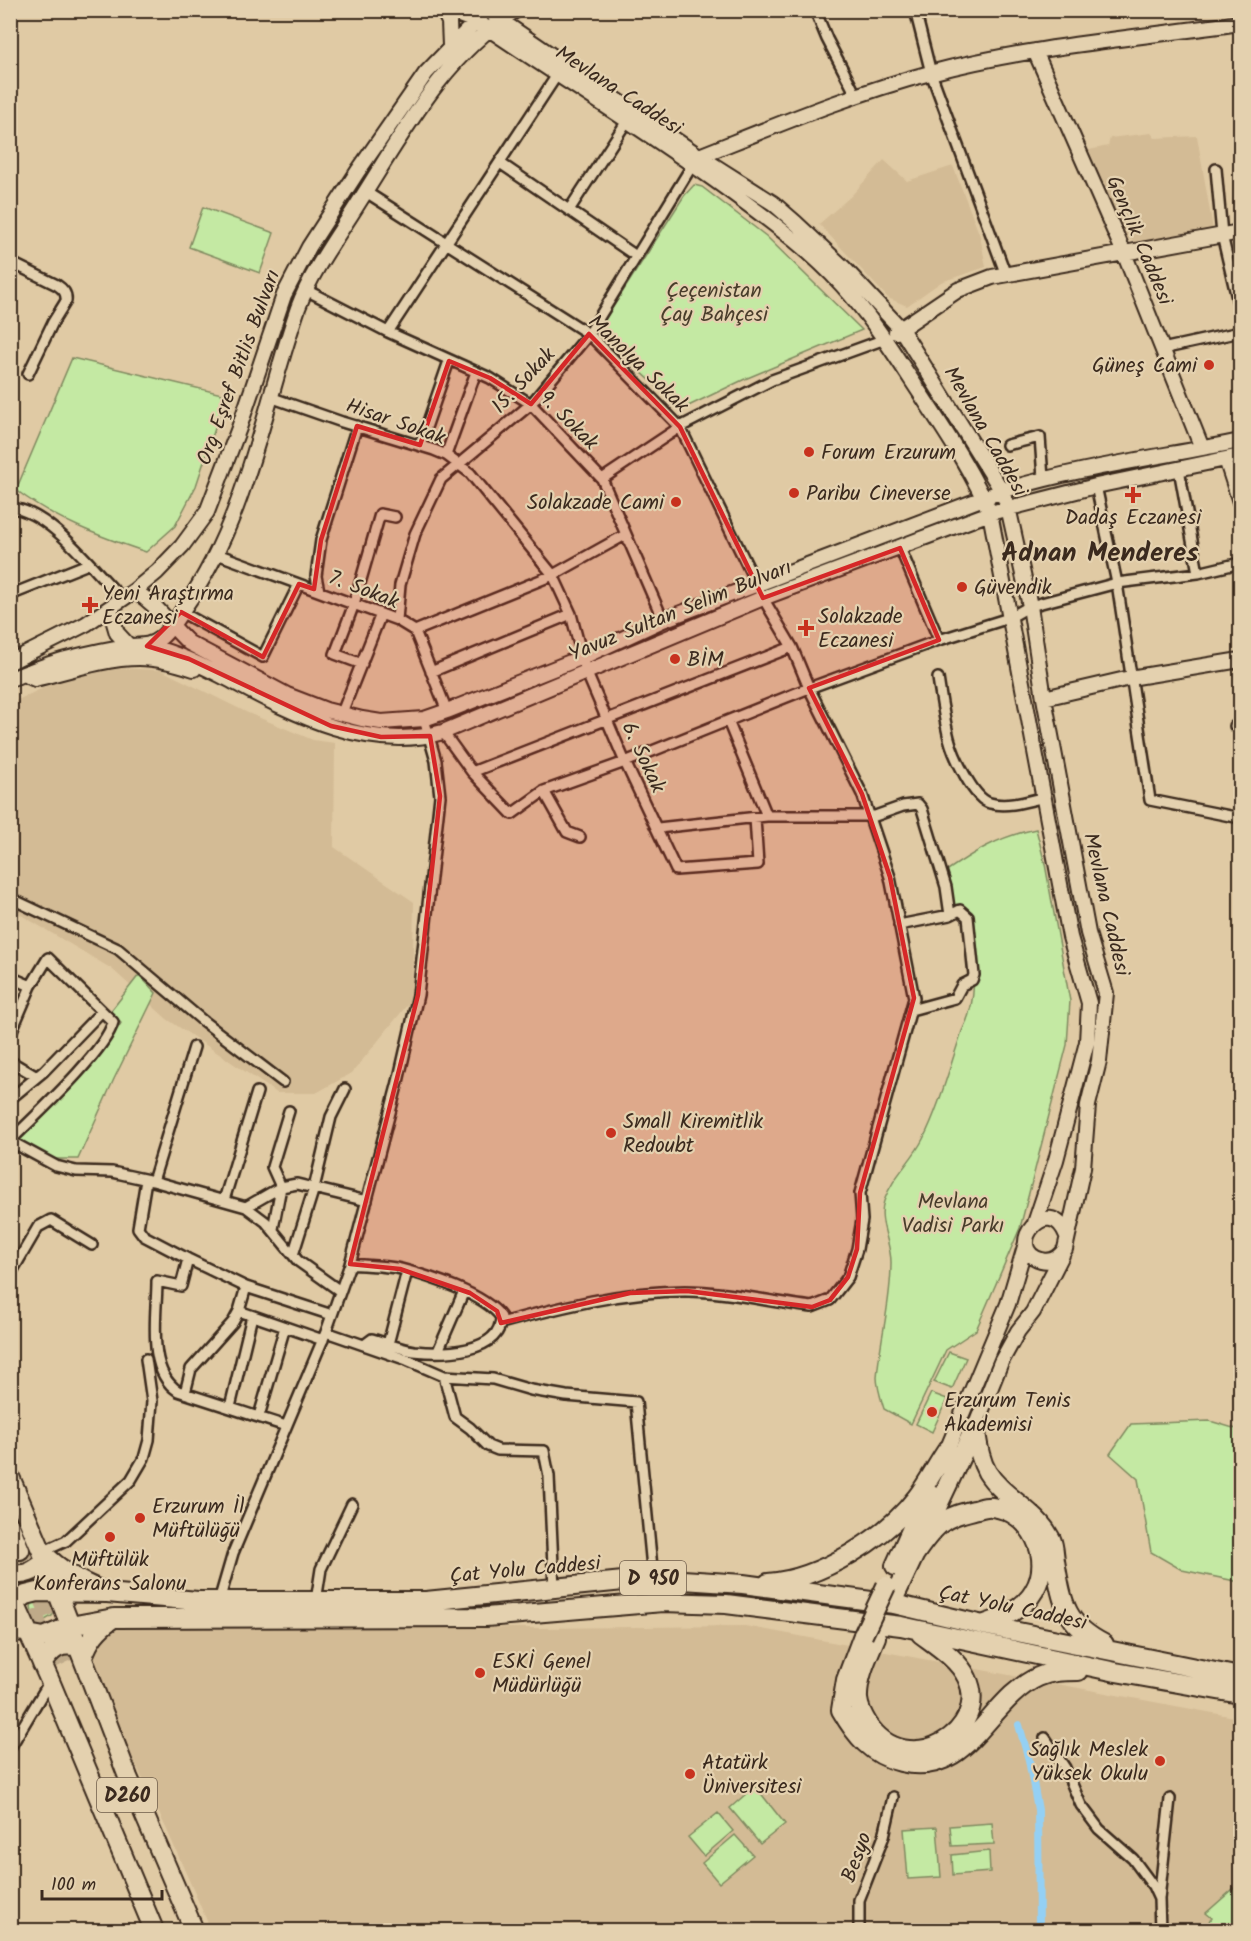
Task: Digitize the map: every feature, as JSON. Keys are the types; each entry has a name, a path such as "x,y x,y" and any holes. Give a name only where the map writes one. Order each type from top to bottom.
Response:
{"highway":[{"path":"911,1560 975,1427"},
{"path":"975,1427 980,1456 987,1472 1037,1520 1052,1541 1060,1593 1075,1624 1092,1638 1121,1653"},
{"path":"743,1584 774,1582 811,1573 855,1551 896,1521 917,1497 947,1450"},
{"path":"947,1450 891,1590 846,1680 841,1710 851,1728 871,1749 886,1758 917,1765 947,1759 982,1728 1017,1690 1036,1677 1056,1670 1116,1672"},
{"path":"10,1477 70,1626 64,1662 154,1930"},
{"path":"891,1590 911,1560 940,1524 959,1513 991,1507 1010,1513 1024,1521 1039,1544 1041,1572 1034,1592 1007,1616 983,1625"},
{"path":"10,1526 20,1550"},
{"path":"10,1573 20,1575 34,1571 44,1557"},
{"path":"44,1557 82,1582 107,1593"},
{"name":"Çat Yolu Caddesi","path":"12,1600 38,1592 107,1593 219,1601 426,1601 653,1578 743,1584 894,1604 983,1625 1240,1677"},
{"path":"12,1600 19,1634 64,1662 129,1777 194,1930"},
{"name":"Çat Yolu Caddesi","path":"19,1634 44,1637 70,1626 114,1618 486,1617 663,1602 726,1604 860,1620 1116,1672 1240,1694"},
{"path":"64,1662 88,1643 99,1628 114,1618"},
{"path":"870,1636 859,1686 860,1712 875,1734 897,1749 922,1751 942,1744 956,1732 967,1716 972,1699 968,1678 949,1655 914,1630"},
{"name":"D260","path":"64,1662 166,1930"},
{"name":"D260","path":"64,1662 184,1930"}],"street":[{"path":"445,10 475,21 495,25"},
{"path":"445,10 449,22 450,46"},
{"path":"488,10 495,25"},
{"name":"Org Eşref Bitlis Bulvarı","path":"134,591 157,572 182,546 201,520 221,478 284,295 296,269 347,187 410,94 450,46 488,10"},
{"path":"17,676 65,659 129,646 147,646 160,639 172,625 217,554 236,508 306,290 320,263 431,93 475,42 518,10 521,42 475,42"},
{"path":"815,10 826,39 856,95"},
{"path":"915,10 931,73 1006,275"},
{"path":"696,160 856,95 931,73 1035,51 1240,23"},
{"name":"Mevlana Caddesi","path":"495,25 696,160 796,241 841,283 885,339 946,434 990,513 1070,937 1089,1003 1087,1042 1056,1160 1035,1223"},
{"name":"Mevlana Caddesi","path":"521,42 557,75 627,121 773,203 843,267 902,328 1002,491 1008,507 1030,606 1044,698 1088,933 1106,993 1099,1061 1088,1105 1083,1168 1067,1236"},
{"name":"Gençlik Caddesi","path":"1035,51 1124,253 1202,448"},
{"path":"388,332 557,75"},
{"path":"569,210 627,121"},
{"name":"15. Sokak","path":"397,620 400,585 415,534 441,479 531,404 589,334 696,160"},
{"path":"500,163 636,256"},
{"path":"1216,170 1222,235 1237,282 1240,311"},
{"name":"Manolya Sokak","path":"366,192 589,334 680,427 763,598 792,647 809,688 862,794 890,877 914,998 860,1193 862,1220 857,1249 848,1276 830,1300 812,1307 687,1291 630,1293 556,1308 501,1323"},
{"path":"602,480 680,427 772,380 885,339 958,290 992,277 1240,232"},
{"path":"10,262 57,285 66,297 28,374"},
{"name":"9. Sokak","path":"306,290 388,332 490,378 531,404 602,480 663,620"},
{"path":"1162,350 1240,332"},
{"path":"420,445 449,361"},
{"path":"446,455 476,372"},
{"name":"Hisar Sokak","path":"270,397 420,445 446,455 470,473 553,575 571,614 584,664"},
{"path":"319,591 316,576 321,540 357,426"},
{"path":"1006,445 1040,437 1044,478"},
{"name":"Yavuz Sultan Selim Bulvarı","path":"147,646 180,655 286,708 347,731 397,738 436,734 584,664 663,620 1002,491 1044,478 1240,441"},
{"name":"Yavuz Sultan Selim Bulvarı","path":"172,625 189,643 287,695 341,715 381,722 424,719 584,664 1008,507 1240,456"},
{"path":"1226,459 1240,502"},
{"path":"1179,469 1198,573"},
{"path":"1096,486 1117,583 1150,800 1240,818"},
{"path":"10,508 27,511 48,523 113,589 117,633 129,646"},
{"path":"362,664 335,654 354,604 380,514 395,517"},
{"path":"415,631 553,575 625,536"},
{"path":"900,548 939,640"},
{"name":"7. Sokak","path":"217,554 397,620 415,631 447,711"},
{"path":"424,719 512,814 544,791 625,762 809,688 939,640 1009,618 1030,606 1117,583 1198,573 1240,563"},
{"path":"10,595 88,564"},
{"path":"181,612 263,657 299,584"},
{"path":"10,662 69,633 134,591 157,606 172,625"},
{"path":"341,715 381,614"},
{"path":"431,672 571,614"},
{"path":"472,772 792,647"},
{"path":"17,676 35,679 113,661 140,658 167,661 207,674 219,674"},
{"path":"1044,698 1130,678 1240,660"},
{"name":"6. Sokak","path":"584,664 625,762 676,870 758,864 755,818"},
{"path":"938,678 950,740 977,795 987,803 997,804 1012,804 1045,797"},
{"path":"728,720 767,816"},
{"path":"219,1601 232,1553 332,1315 350,1264 367,1201 418,995 440,796 436,734"},
{"path":"544,791 567,832 580,837"},
{"path":"658,828 767,816 884,814 903,806 918,804 922,809 946,887 950,915"},
{"path":"10,898 118,949 203,1021 283,1083"},
{"path":"900,925 950,915 960,910 968,917 974,975 972,980 962,985 955,998 911,1010"},
{"path":"1070,937 1088,933"},
{"path":"10,1035 14,1015 48,958 112,1022 111,1032 76,1073 10,1141 56,1166 76,1171 112,1172 246,1207 273,1229 293,1255 340,1291"},
{"path":"10,977 31,986"},
{"path":"10,1100 37,1077 100,1012"},
{"path":"194,1047 149,1180 138,1228 144,1236 246,1287 332,1315"},
{"path":"10,1061 37,1077"},
{"path":"293,1255 314,1188 331,1117 345,1089"},
{"path":"224,1200 257,1092"},
{"path":"273,1229 281,1187 272,1167 289,1111"},
{"path":"246,1207 281,1187 297,1184 367,1201"},
{"path":"947,1450 1008,1304 1027,1234 1035,1223 1047,1219 1054,1221 1064,1229 1067,1242 1033,1312 1018,1331 1001,1362 975,1427"},
{"path":"10,1275 38,1227 51,1220 92,1245"},
{"path":"1026,1243 1031,1253 1043,1260 1049,1261 1062,1255"},
{"path":"188,1259 181,1286 157,1281 156,1355 160,1370 169,1385 185,1393 286,1426"},
{"path":"350,1264 400,1269 464,1291 486,1302 501,1317 501,1323 495,1335 468,1350 413,1351 372,1339 364,1345"},
{"path":"388,1344 407,1271"},
{"path":"185,1393 191,1369 233,1322 246,1287"},
{"path":"438,1351 464,1291"},
{"path":"239,1311 285,1327 364,1345 444,1376 493,1379 531,1390 566,1396 636,1402 653,1578"},
{"path":"230,1407 252,1316"},
{"path":"259,1416 285,1327"},
{"path":"44,1557 66,1541 131,1480 144,1458 149,1440 152,1401 146,1359"},
{"path":"444,1376 455,1417 488,1446 498,1450 544,1451 549,1476 554,1589"},
{"path":"316,1601 321,1569 352,1504"},
{"path":"10,1748 64,1662"},
{"path":"1045,1738 1065,1768 1081,1805 1098,1829 1133,1859 1153,1886 1159,1899"},
{"name":"Besyo","path":"859,1930 859,1900 884,1836 893,1797"},
{"path":"1160,1930 1159,1899 1170,1799"}],"highlighted area":[{"path":"589,334 680,427 763,598 900,548 939,640 809,688 862,794 890,877 914,998 860,1193 857,1249 848,1277 830,1300 812,1307 687,1291 630,1293 501,1323 497,1311 470,1293 400,1269 350,1264 418,995 440,796 430,736 381,737 331,726 189,659 147,646 181,612 263,657 299,584 314,589 321,540 357,426 420,445 449,361 490,378 531,404"}],"shaded area":[{"path":"1151,133 1155,138 1197,136 1213,229 1135,242 1125,237 1089,150 1108,146 1110,138"},
{"path":"884,160 907,181 953,166 980,236 986,267 941,282 907,306 888,298 819,224 851,196"},
{"path":"111,668 161,670 248,713 313,740 335,743 334,847 414,902 412,999 352,1073 316,1093 277,1093 167,1019 112,969 11,909 11,703 60,680"},
{"name":"Atatürk Üniversitesi","path":"117,1624 536,1628 745,1626 1240,1718 1240,1930 211,1930 167,1830 88,1664 98,1637"}],"green space":[{"name":"Çeçenistan Çay Bahçesi","path":"694,185 702,187 766,236 862,330 745,379 682,409 597,332 684,196"},
{"path":"203,207 274,233 260,273 189,247"},
{"path":"72,358 226,395 196,486 175,526 146,552 78,526 46,510 16,490"},
{"name":"Mevlana Vadisi Parkı","path":"1036,829 1045,864 1070,1001 1067,1045 1020,1228 976,1330 946,1350 911,1424 884,1409 878,1385 878,1363 891,1264 882,1209 892,1184 929,1127 972,1002 974,973 967,912 957,904 949,907 942,874 986,846 1009,836"},
{"path":"139,975 156,993 78,1159 52,1159 31,1148 18,1138 78,1080 116,1031 121,1023 110,1012"},
{"name":"Erzurum Tenis Akademisi","path":"949,1352 966,1358 952,1389 934,1382"},
{"name":"Erzurum Tenis Akademisi","path":"931,1393 947,1399 932,1432 916,1424"},
{"path":"1210,1421 1240,1430 1240,1582 1182,1570 1151,1552 1138,1479 1110,1454 1131,1424"},
{"path":"48,1596 56,1609 52,1616 45,1620 35,1616 31,1608 33,1600"},
{"path":"755,1786 785,1824 760,1844 730,1808"},
{"path":"718,1813 733,1831 704,1856 688,1837"},
{"path":"992,1823 994,1844 952,1846 950,1826"},
{"path":"937,1827 941,1877 908,1879 904,1829"},
{"path":"735,1835 753,1855 719,1883 702,1863"},
{"path":"989,1851 990,1872 953,1875 952,1855"},
{"path":"1240,1883 1240,1930 1202,1930 1212,1918 1206,1913"}],"waterway":[{"path":"1019,1725 1029,1760 1038,1810 1039,1930"}],"tunnel":[{"path":"20,1550 71,1660"},
{"path":"10,1562 57,1667"}],"place":[{"name":"Güneş Cami","path":"1209,365"},
{"name":"Forum Erzurum","path":"809,452"},
{"name":"Paribu Cineverse","path":"794,493"},
{"name":"Dadaş Eczanesi","path":"1133,495"},
{"name":"Solakzade Cami","path":"676,502"},
{"name":"Güvendik","path":"962,587"},
{"name":"Yeni Araştırma Eczanesi","path":"90,605"},
{"name":"Solakzade Eczanesi","path":"806,628"},
{"name":"BİM","path":"675,659"},
{"name":"Small Kiremitlik Redoubt","path":"611,1133"},
{"name":"Erzurum Tenis Akademisi","path":"932,1412"},
{"name":"Erzurum İl Müftülüğü","path":"140,1518"},
{"name":"Müftülük Konferans Salonu","path":"110,1537"},
{"name":"ESKİ Genel Müdürlüğü","path":"480,1673"},
{"name":"Sağlık Meslek Yüksek Okulu","path":"1160,1761"},
{"name":"Atatürk Üniversitesi","path":"690,1774"}],"district":[{"name":"Adnan Menderes","path":"1100,552"}]}
